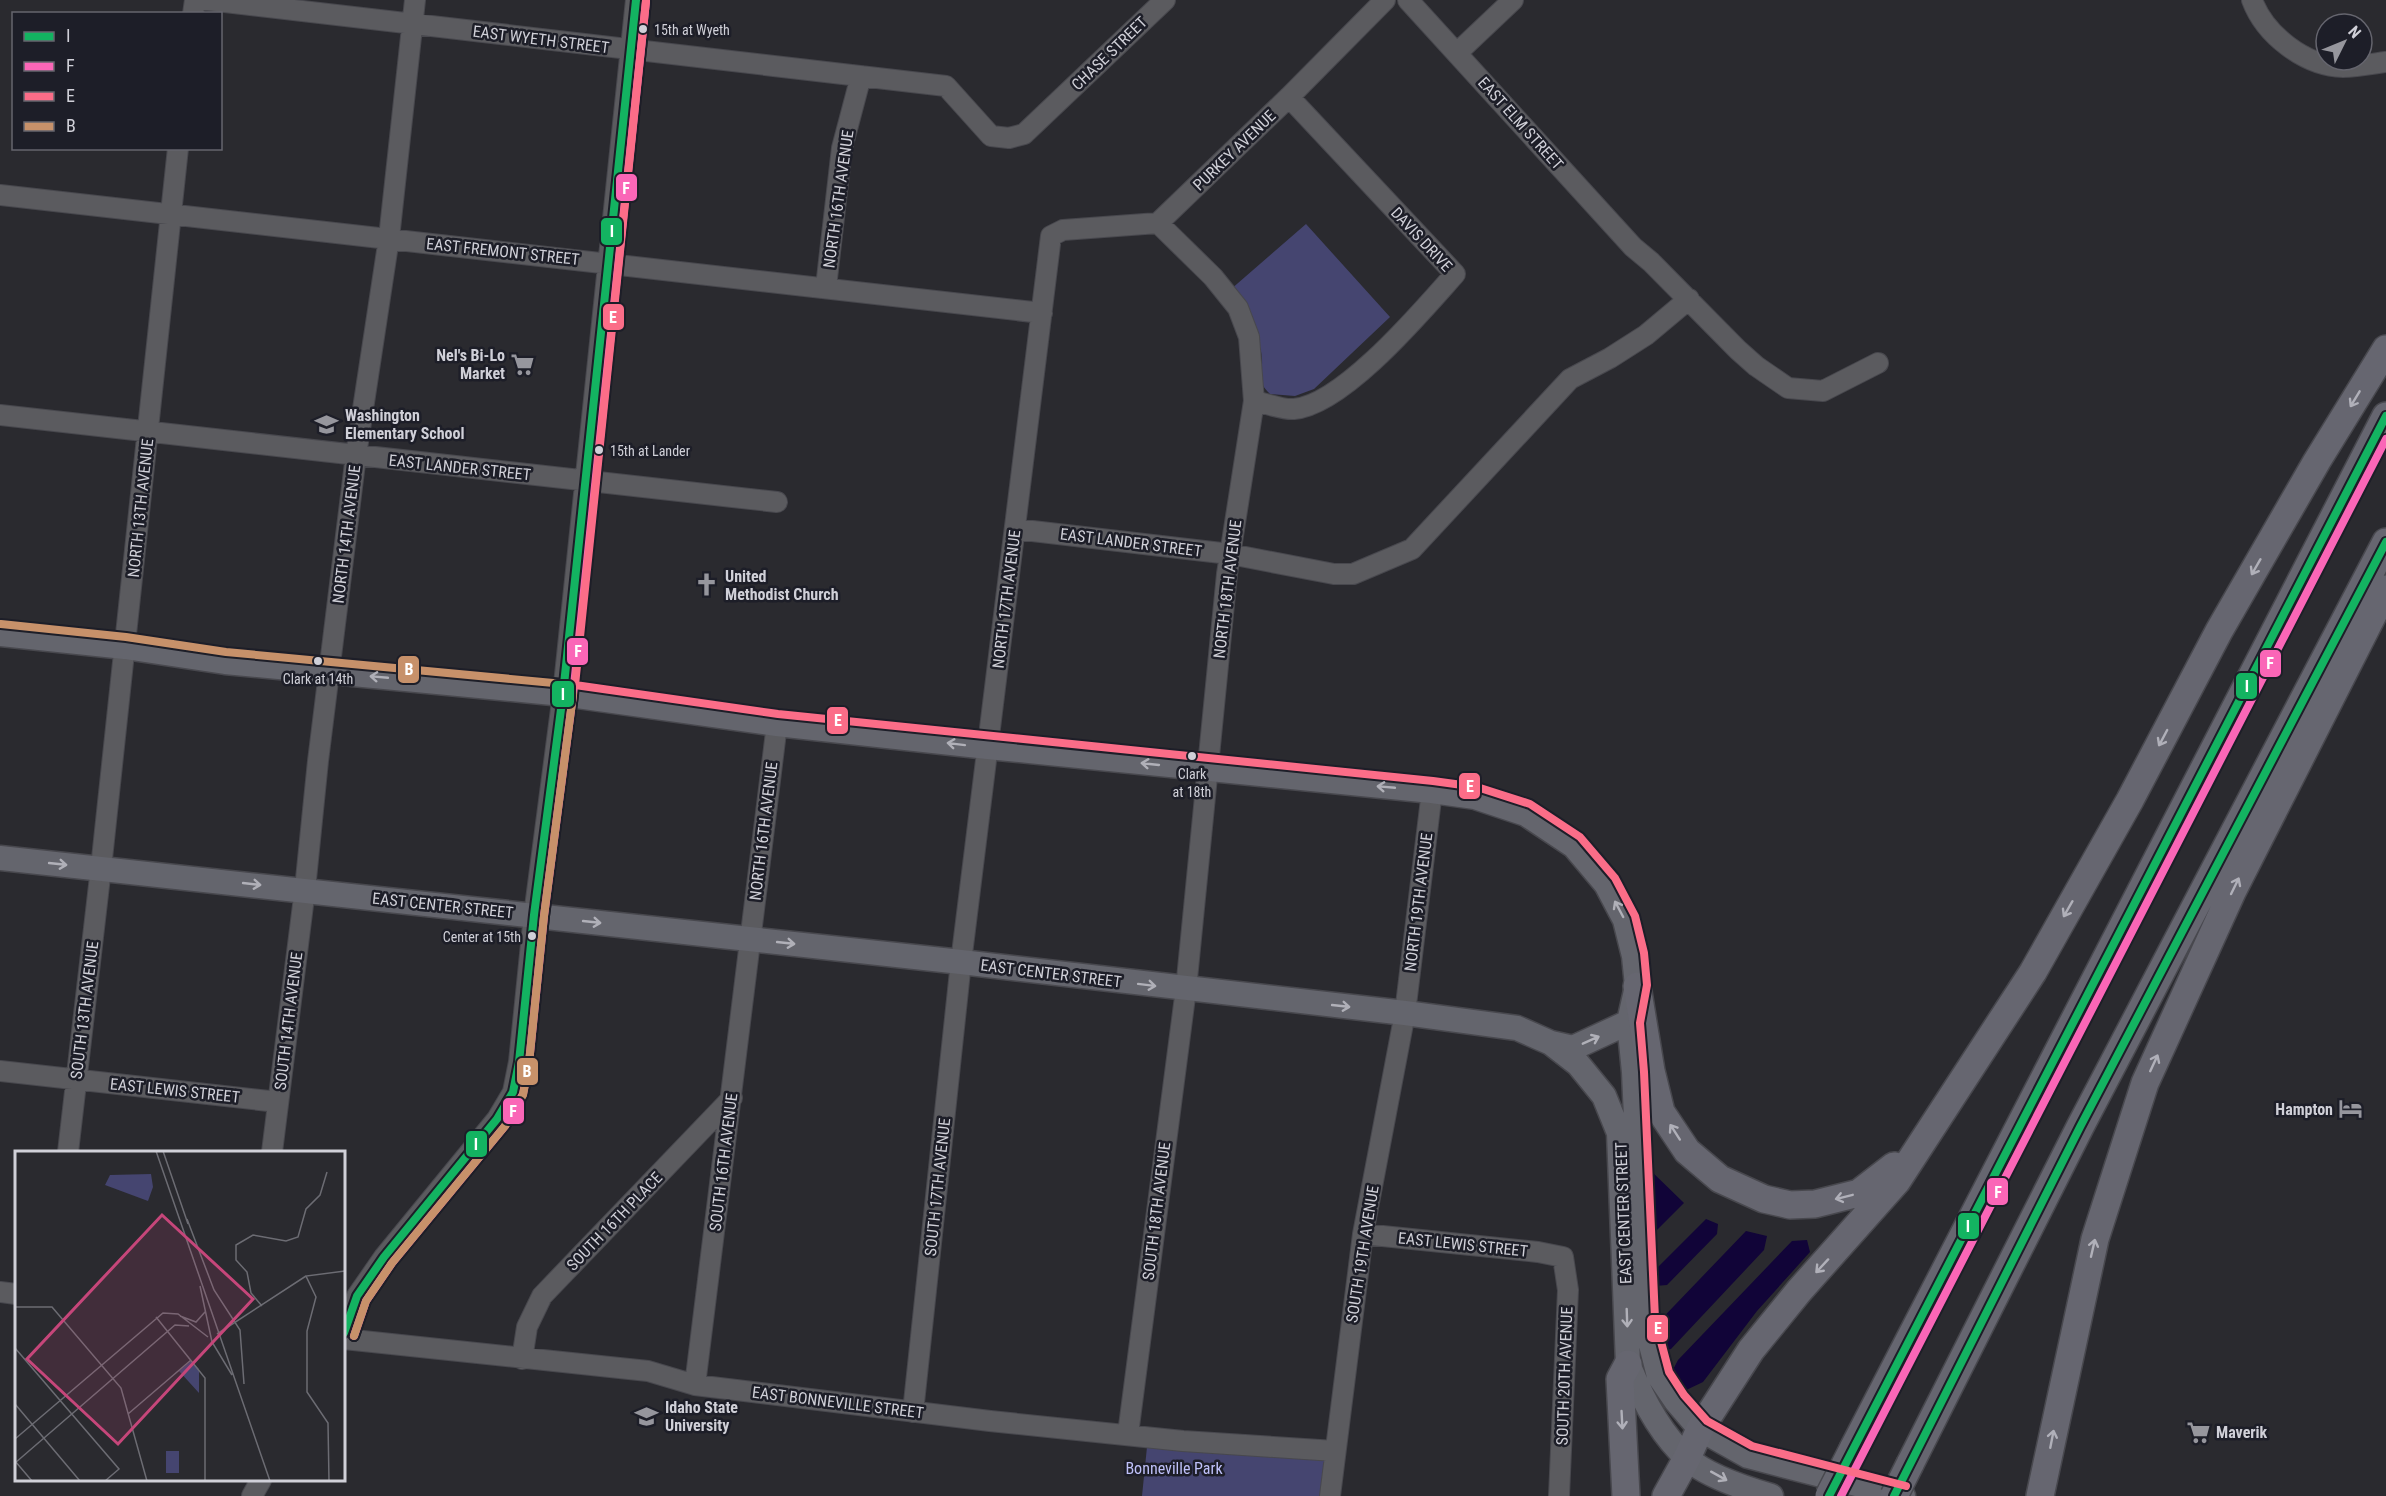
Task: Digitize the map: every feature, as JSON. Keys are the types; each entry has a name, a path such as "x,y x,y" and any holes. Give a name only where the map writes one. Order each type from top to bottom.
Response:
{"highway":[{"path":"1666,1496 1700,1429 1751,1350 1798,1291 1897,1182 2033,972 2130,800 2218,631 2386,349"},
{"path":"1828,1496 2386,416"},
{"path":"1894,1496 2085,1116 2386,542"},
{"path":"2040,1496 2095,1239 2145,1083 2232,892 2386,589"},
{"path":"1637,986 1651,1071 1661,1112 1687,1151 1720,1179 1764,1199 1790,1205 1815,1204 1859,1193 1890,1170 1923,1139"},
{"path":"1626,1496 1620,1379 1628,1364"}],"main road":[{"name":"EAST CENTER STREET","path":"0,634 125,647 225,662 562,694 777,724 1206,770 1432,791 1475,797 1526,814 1575,846 1605,884 1625,920 1634,956 1637,986 1629,1022 1634,1072 1645,1321 1659,1376 1676,1401 1700,1429 1748,1456 1903,1496"},
{"name":"EAST CENTER STREET","path":"0,858 305,889 961,962 1405,1012 1517,1028 1551,1043 1578,1064 1604,1096 1619,1133 1628,1364 1649,1409 1687,1458 1726,1481 1771,1496"},
{"path":"1551,1043 1573,1048 1629,1022"}],"street":[{"name":"EAST WYETH STREET","path":"208,0 946,86"},
{"name":"NORTH 14TH AVENUE","path":"305,889 356,455 389,238 415,0"},
{"path":"345,1330 357,1296 384,1257 497,1119 513,1092 519,1062 534,915 562,694 636,0"},
{"name":"CHASE STREET","path":"946,86 991,136 1009,138 1024,134 1165,0"},
{"name":"PURKEY AVENUE","path":"1158,223 1289,97 1384,0"},
{"name":"EAST ELM STREET","path":"1408,0 1633,247 1651,261 1744,355 1788,388 1823,391 1878,363"},
{"path":"1457,53 1514,0"},
{"path":"2252,0 2256,9 2284,44 2310,59 2341,67 2386,62"},
{"name":"NORTH 16TH AVENUE","path":"826,287 842,148 861,76"},
{"name":"DAVIS DRIVE","path":"1254,401 1294,409 1322,401 1359,373 1455,274 1289,97"},
{"name":"NORTH 13TH AVENUE","path":"101,868 178,150"},
{"name":"EAST FREMONT STREET","path":"0,195 1042,313"},
{"name":"NORTH 17TH AVENUE","path":"961,962 1051,236 1063,230 1158,223"},
{"name":"NORTH 18TH AVENUE","path":"1158,223 1213,278 1238,308 1249,337 1254,401 1230,554 1206,770 1186,989"},
{"name":"EAST LANDER STREET","path":"1015,529 1230,554 1334,574 1353,574 1412,549 1570,379 1610,358 1646,335 1689,299"},
{"name":"EAST LANDER STREET","path":"0,415 777,502"},
{"name":"NORTH 16TH AVENUE","path":"749,939 777,724"},
{"name":"NORTH 19TH AVENUE","path":"1405,1012 1432,791"},
{"name":"SOUTH 13TH AVENUE","path":"68,1151 101,868"},
{"name":"SOUTH 14TH AVENUE","path":"272,1151 305,889"},
{"name":"SOUTH 16TH AVENUE","path":"695,1384 732,1098 749,939"},
{"name":"SOUTH 17TH AVENUE","path":"913,1412 961,962"},
{"name":"SOUTH 18TH AVENUE","path":"1128,1434 1186,989"},
{"name":"SOUTH 19TH AVENUE","path":"1330,1496 1363,1234 1405,1012"},
{"name":"EAST LEWIS STREET","path":"0,1071 278,1102"},
{"name":"SOUTH 16TH PLACE","path":"522,1359 527,1328 542,1296 732,1098"},
{"name":"EAST LEWIS STREET","path":"1363,1234 1538,1252 1563,1257"},
{"name":"SOUTH 20TH AVENUE","path":"1559,1496 1568,1290 1563,1257"},
{"path":"0,1292 15,1294"},
{"name":"EAST BONNEVILLE STREET","path":"345,1339 648,1371 695,1384 913,1412 1183,1441 1335,1451"},
{"path":"252,1496 260,1481"}],"green space":[{"path":"1306,224 1390,317 1314,389 1295,396 1270,394 1262,384 1260,377 1262,359 1258,341 1230,290"},
{"name":"Bonneville Park","path":"1148,1437 1334,1458 1335,1496 1142,1496"}],"shaded area":[{"path":"1647,1167 1684,1203 1651,1236"},
{"path":"1706,1219 1718,1224 1717,1234 1667,1285 1655,1286 1654,1271"},
{"path":"1746,1231 1767,1236 1764,1250 1671,1349 1659,1352 1650,1331"},
{"path":"1807,1240 1810,1252 1757,1311 1703,1382 1680,1393 1667,1381 1678,1360 1792,1241"}],"transit line":[{"name":"I","path":"345,1330 357,1296 384,1257 497,1119 513,1092 519,1062 534,915 563,694 636,0"},
{"name":"F","path":"354,1336 366,1301 392,1263 505,1126 523,1094 529,1063 544,916 573,695 646,1"},
{"name":"E","path":"646,1 575,685 778,714 1433,781 1477,787 1530,804 1580,837 1615,878 1635,916 1644,953 1647,985 1640,1023 1655,1319 1669,1372 1684,1395 1707,1421 1752,1446 1906,1486"},
{"name":"I","path":"1829,1496 2386,416"},
{"name":"F","path":"1841,1496 2386,439"},
{"name":"I","path":"1894,1496 2080,1127 2386,542"},
{"name":"B","path":"1,624 126,637 226,652 564,684 572,689 544,916 529,1063 523,1095 505,1126 392,1263 366,1301 354,1336"}],"place":[{"name":"15th at Wyeth","path":"643,29"},
{"name":"Nel's Bi-Lo Market","path":"523,364"},
{"name":"Washington Elementary School","path":"327,424"},
{"name":"15th at Lander","path":"599,450"},
{"name":"United Methodist Church","path":"707,585"},
{"name":"Clark at 14th","path":"318,661"},
{"name":"Clark at 18th","path":"1192,756"},
{"name":"Center at 15th","path":"532,936"},
{"name":"Hampton","path":"2351,1109"},
{"name":"Idaho State University","path":"647,1416"},
{"name":"Maverik","path":"2198,1432"}]}
